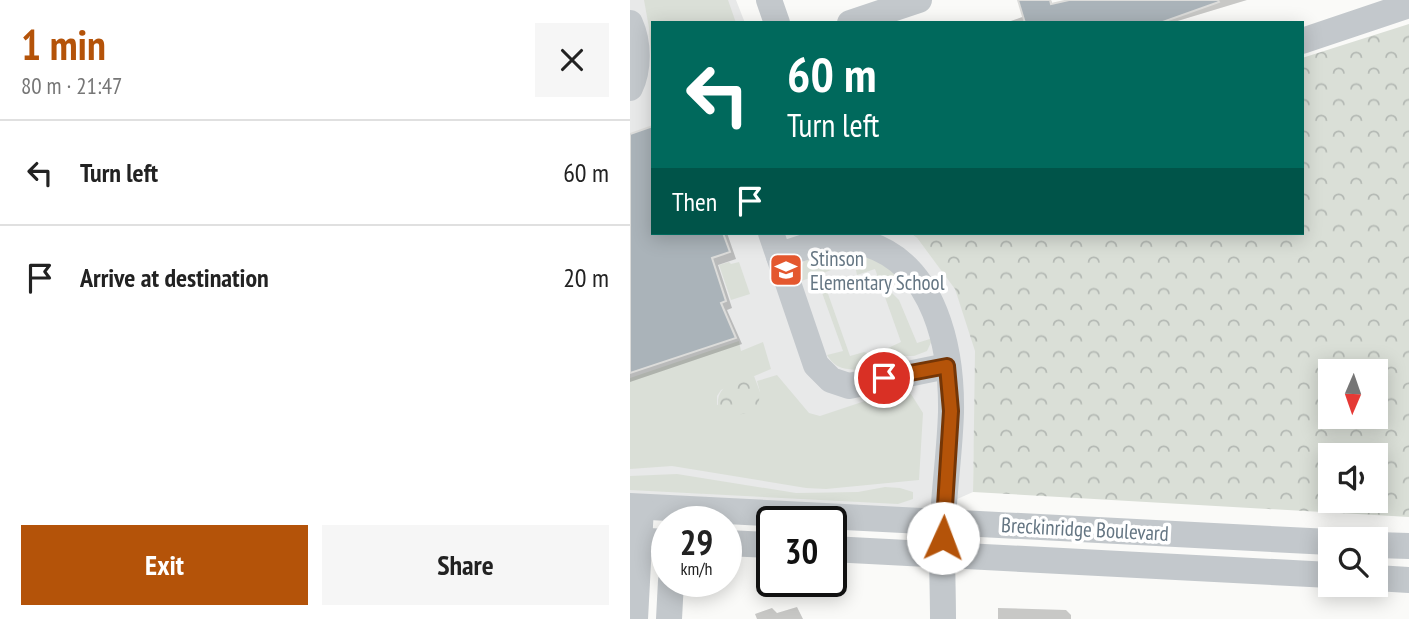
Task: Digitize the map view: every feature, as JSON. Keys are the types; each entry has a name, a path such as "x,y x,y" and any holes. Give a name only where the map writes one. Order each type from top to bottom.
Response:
{"street":[{"path":"769,0 776,21"},
{"path":"856,21 919,0"},
{"path":"1304,40 1409,5"},
{"path":"630,23 634,33 636,75 630,88"},
{"path":"943,619 943,521 951,411 947,366 941,331 930,302 914,275 894,256 865,243 775,244 816,365 831,380 849,386 947,366"},
{"path":"635,506 635,619"},
{"name":"Breckinridge Boulevard","path":"742,516 943,521 1318,541"},
{"path":"1388,545 1409,546"},
{"name":"Breckinridge Boulevard","path":"847,550 1318,574"},
{"path":"1388,578 1409,579"},
{"path":"668,619 670,597"}],"shaded area":[{"name":"Stinson Elementary School","path":"630,0 736,0 744,21 651,21 651,235 913,235 917,238 955,288 976,351 973,492 899,525 847,522 847,506 756,506 756,518 742,517 742,506 651,506 651,513 630,512"}],"green space":[{"path":"644,0 728,0 735,21 651,21 651,55"},
{"path":"1409,24 1409,517 1339,513 1388,513 1388,443 1318,443 1318,512 973,492 975,351 955,289 913,235 1304,235 1304,57"},
{"path":"829,255 836,268 821,274 850,356 867,353 864,364 858,370 840,367 827,355 843,351 816,276 801,281 804,261"},
{"path":"871,258 896,272 887,288 899,300 917,343 933,338 927,351 914,356 896,356 888,348 901,342 875,269 857,275 854,261"},
{"path":"739,262 750,294 731,300 719,265"},
{"path":"739,341 741,351 763,342 771,369 721,390 717,396 717,405 760,392 757,381 777,375 809,413 820,416 889,393 911,394 923,413 919,480 826,489 672,466 630,469 630,378"},
{"path":"754,376 760,392 758,409 750,413 720,413 718,404 721,391 732,383"},
{"path":"677,474 796,493 900,488 913,492 913,499 898,504 630,490 630,476"}],"building":[{"path":"1018,0 1050,0 1051,4 1069,0 1219,2 1166,21 1024,21"},
{"path":"651,127 651,235 724,235 730,252 712,258 726,301 721,303 736,338 630,373 630,134"}],"place":[{"name":"Stinson Elementary School","path":"786,270"}],"route":[{"path":"884,378 947,366 951,411 943,538"}]}
